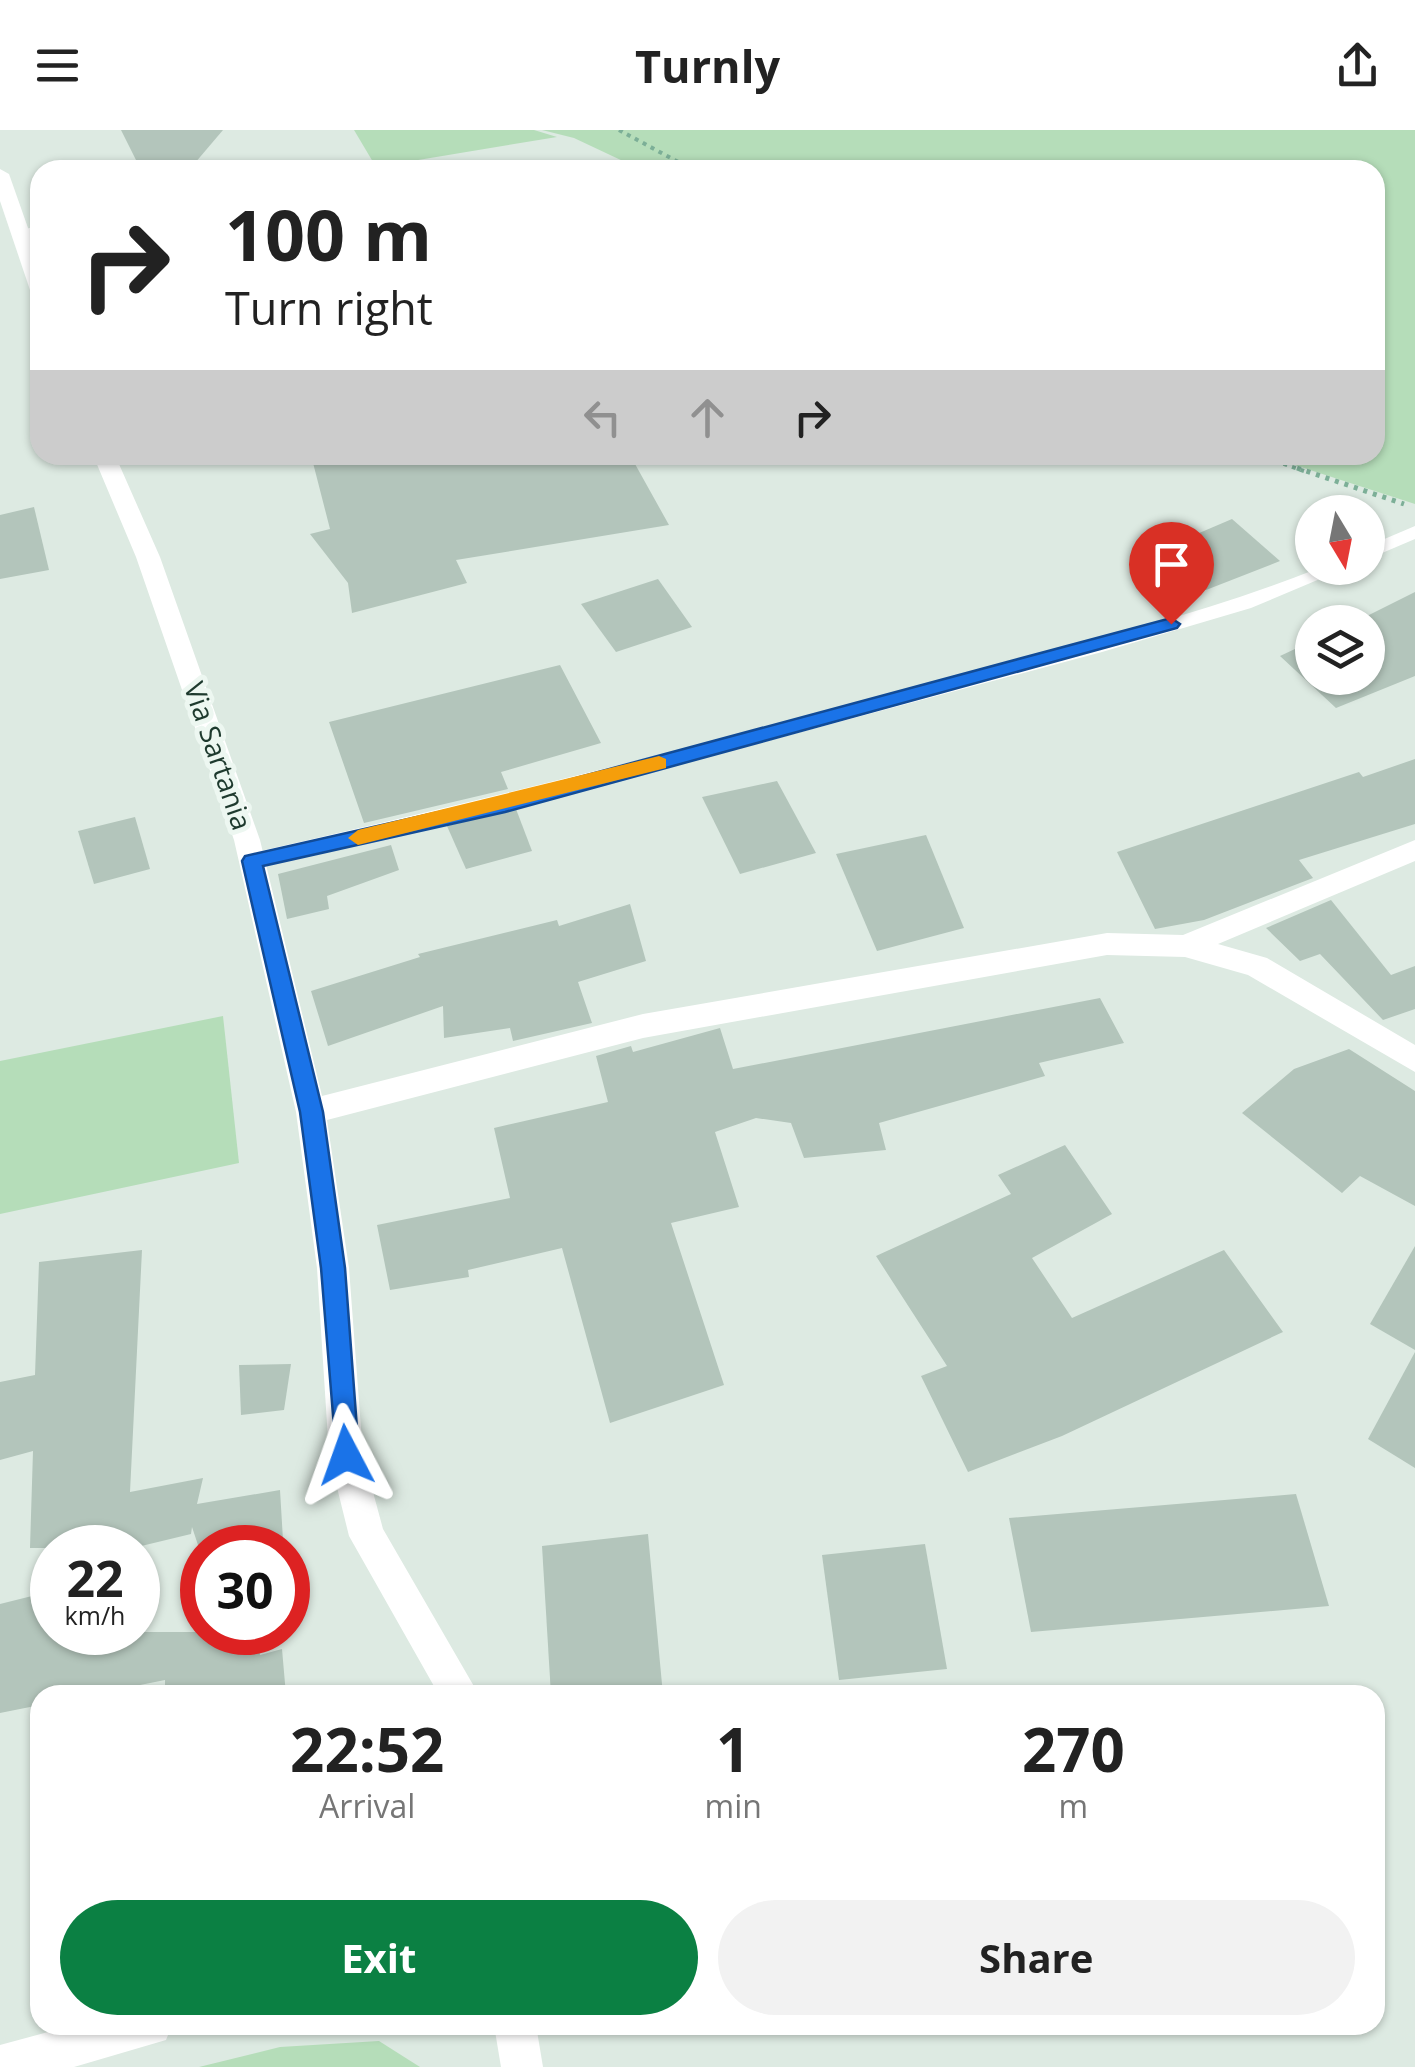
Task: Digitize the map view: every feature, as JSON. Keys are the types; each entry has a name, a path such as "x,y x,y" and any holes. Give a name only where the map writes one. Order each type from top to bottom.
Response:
{"street":[{"path":"0,174 30,231"},
{"name":"Via Sartania","path":"108,465 148,558 252,861 311,1112 333,1268 346,1455 367,1536 454,1685"},
{"path":"1185,946 1415,850"},
{"path":"311,1112 516,1057 732,1009 856,991 1107,944 1185,946 1257,966 1415,1060"},
{"path":"0,2066 114,2035"},
{"path":"517,2035 522,2067"}],"lane":[{"path":"1385,546 1415,532"},
{"path":"252,861 505,805 901,699 1296,585"}],"path":[{"path":"619,130 674,160"},
{"path":"1288,465 1415,508"}],"green space":[{"path":"354,130 534,130 557,137 418,160 372,160"},
{"path":"542,130 1415,130 1415,504 1295,465 1385,465 1385,160 621,160 574,138"},
{"path":"223,1016 239,1163 0,1214 0,1061"},
{"path":"379,2041 420,2067 199,2067 280,2047"}],"building":[{"path":"121,130 223,130 198,160 136,160"},
{"path":"314,465 636,465 669,525 456,560 467,583 352,613 348,583 310,534 330,529"},
{"path":"34,507 49,570 0,579 0,515"},
{"path":"1232,519 1280,561 1206,590 1185,588 1150,554"},
{"path":"658,579 692,627 616,652 581,604"},
{"path":"1415,592 1415,676 1385,688 1385,607"},
{"path":"1295,649 1295,670 1280,656"},
{"path":"560,665 601,743 501,772 508,789 364,823 329,722"},
{"path":"1322,695 1368,695 1336,708"},
{"path":"1415,759 1415,824 1299,860 1313,878 1204,920 1155,929 1117,852 1359,772 1363,777"},
{"path":"777,781 816,853 740,874 702,797"},
{"path":"516,809 532,851 466,869 447,826"},
{"path":"135,817 150,869 94,884 78,831"},
{"path":"926,835 964,928 877,951 836,854"},
{"path":"391,845 399,870 327,896 329,909 287,919 278,874"},
{"path":"1331,900 1391,975 1415,966 1415,1009 1383,1020 1320,954 1300,961 1266,928"},
{"path":"630,904 646,961 578,982 592,1023 513,1041 510,1028 444,1038 443,1006 328,1046 311,991 420,957 418,954 557,920 559,926"},
{"path":"1100,998 1124,1043 1039,1063 1045,1076 879,1123 886,1150 804,1158 791,1123 756,1118 715,1132 739,1207 671,1223 724,1385 610,1423 562,1248 468,1270 469,1277 390,1290 377,1225 510,1198 494,1128 608,1102 596,1056 631,1046 633,1052 720,1028 733,1069"},
{"path":"1349,1049 1415,1091 1415,1206 1360,1176 1342,1193 1242,1113 1294,1069"},
{"path":"1065,1145 1112,1214 1032,1258 1072,1318 1224,1250 1283,1332 1062,1436 968,1472 921,1376 947,1366 876,1256 1011,1194 998,1175"},
{"path":"1415,1246 1415,1350 1370,1324"},
{"path":"142,1250 130,1492 203,1478 197,1504 280,1490 282,1525 180,1525 180,1537 160,1541 160,1525 31,1525 33,1451 0,1460 0,1382 35,1375 39,1262"},
{"path":"1415,1352 1415,1468 1368,1439"},
{"path":"291,1364 284,1410 241,1415 239,1365"},
{"path":"1296,1494 1329,1606 1031,1632 1009,1518"},
{"path":"648,1534 662,1685 550,1685 542,1546"},
{"path":"925,1544 947,1669 839,1680 822,1555"},
{"path":"30,1596 30,1655 160,1655 160,1632 180,1632 180,1655 283,1655 285,1685 165,1685 165,1680 140,1685 30,1685 30,1707 0,1713 0,1604"}],"slow traffic":[{"path":"358,838 505,805 659,764"}],"route":[{"path":"346,1455 333,1268 311,1112 252,861 505,805 1171,624"}]}
